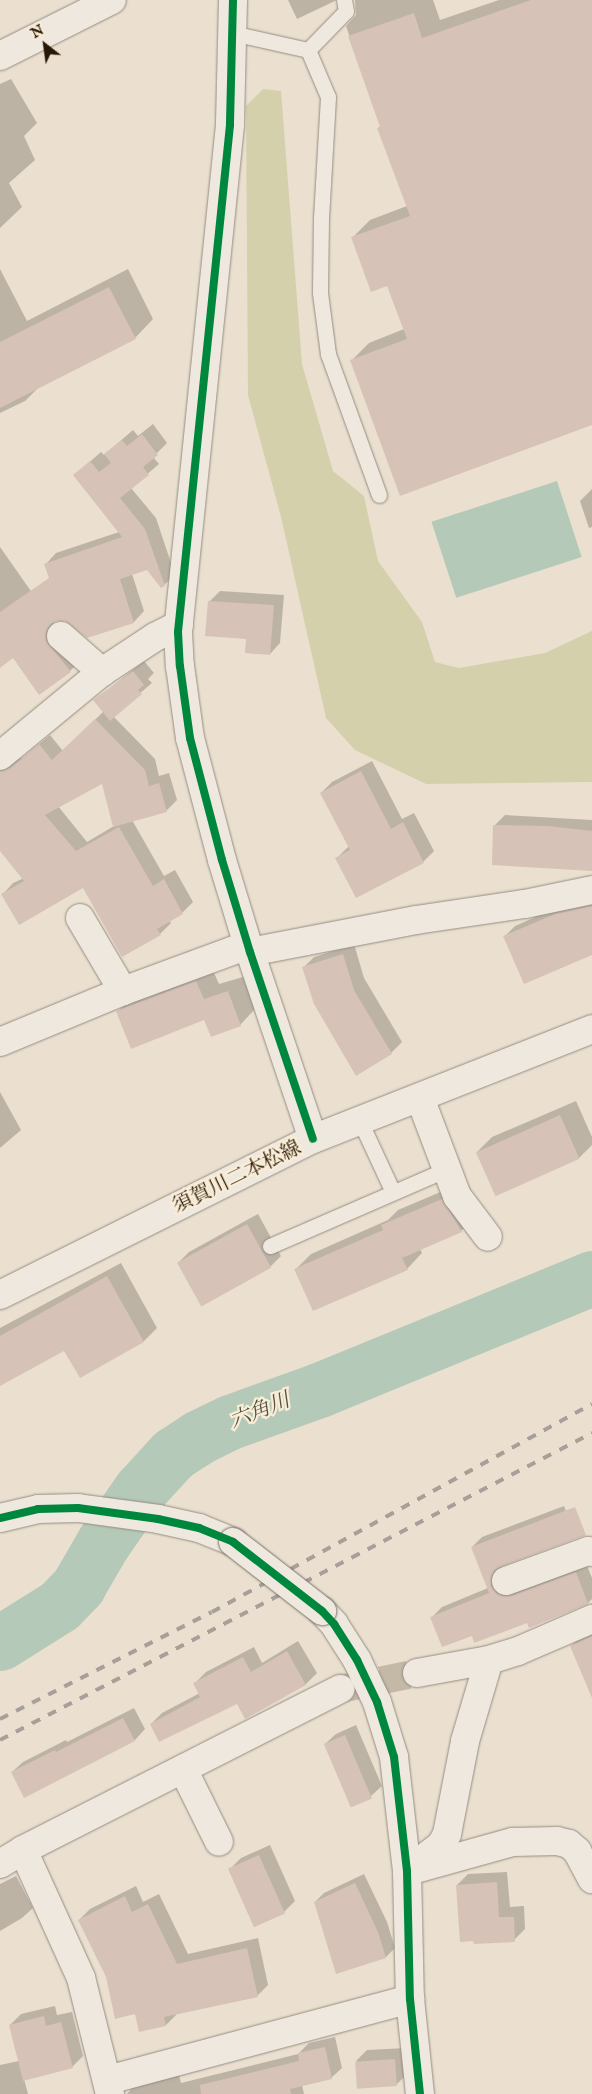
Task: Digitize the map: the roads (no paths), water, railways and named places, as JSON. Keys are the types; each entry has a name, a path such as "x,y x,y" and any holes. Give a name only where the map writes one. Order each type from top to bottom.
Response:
{"street":[{"path":"0,56 112,0"},
{"path":"232,0 230,125 179,625 183,702 190,738 222,860 249,949 313,1139"},
{"path":"0,756 102,672 155,637 179,625"},
{"path":"61,636 102,672"},
{"path":"0,1042 123,991 249,949 416,920 525,904 592,890"},
{"path":"80,918 123,991"},
{"name":"須賀川二本松線","path":"0,1295 313,1139 592,1029"},
{"path":"420,1098 457,1196 488,1237"},
{"path":"0,1518 38,1509 78,1508 158,1519 199,1528 233,1542 322,1611 334,1624 357,1660 387,1731 394,1757 408,1871 410,1999 420,2094"},
{"path":"506,1581 588,1551 592,1552"},
{"path":"417,1673 490,1660 518,1651 592,1618"},
{"path":"408,1871 441,1845 447,1834 465,1741 490,1660"},
{"path":"0,1864 23,1850 340,1689"},
{"path":"182,1769 219,1842"},
{"path":"408,1871 513,1842 538,1840 569,1844 577,1850 592,1880"},
{"path":"23,1850 81,1978 109,2087 410,1999"}],"lane":[{"path":"308,50 346,11 344,0"},
{"path":"232,33 308,50"},
{"path":"308,50 328,97 321,218 320,293 328,354 378,495"},
{"path":"360,1121 393,1192"},
{"path":"270,1246 447,1169"}],"waterway":[{"name":"六角川","path":"0,1643 59,1606 78,1586 103,1543 140,1490 173,1454 199,1437 230,1422 319,1390 592,1278"}],"tunnel":[{"path":"340,1689 417,1673"}],"railway":[{"path":"0,1719 212,1612 592,1404"},
{"path":"0,1740 592,1433"}]}
